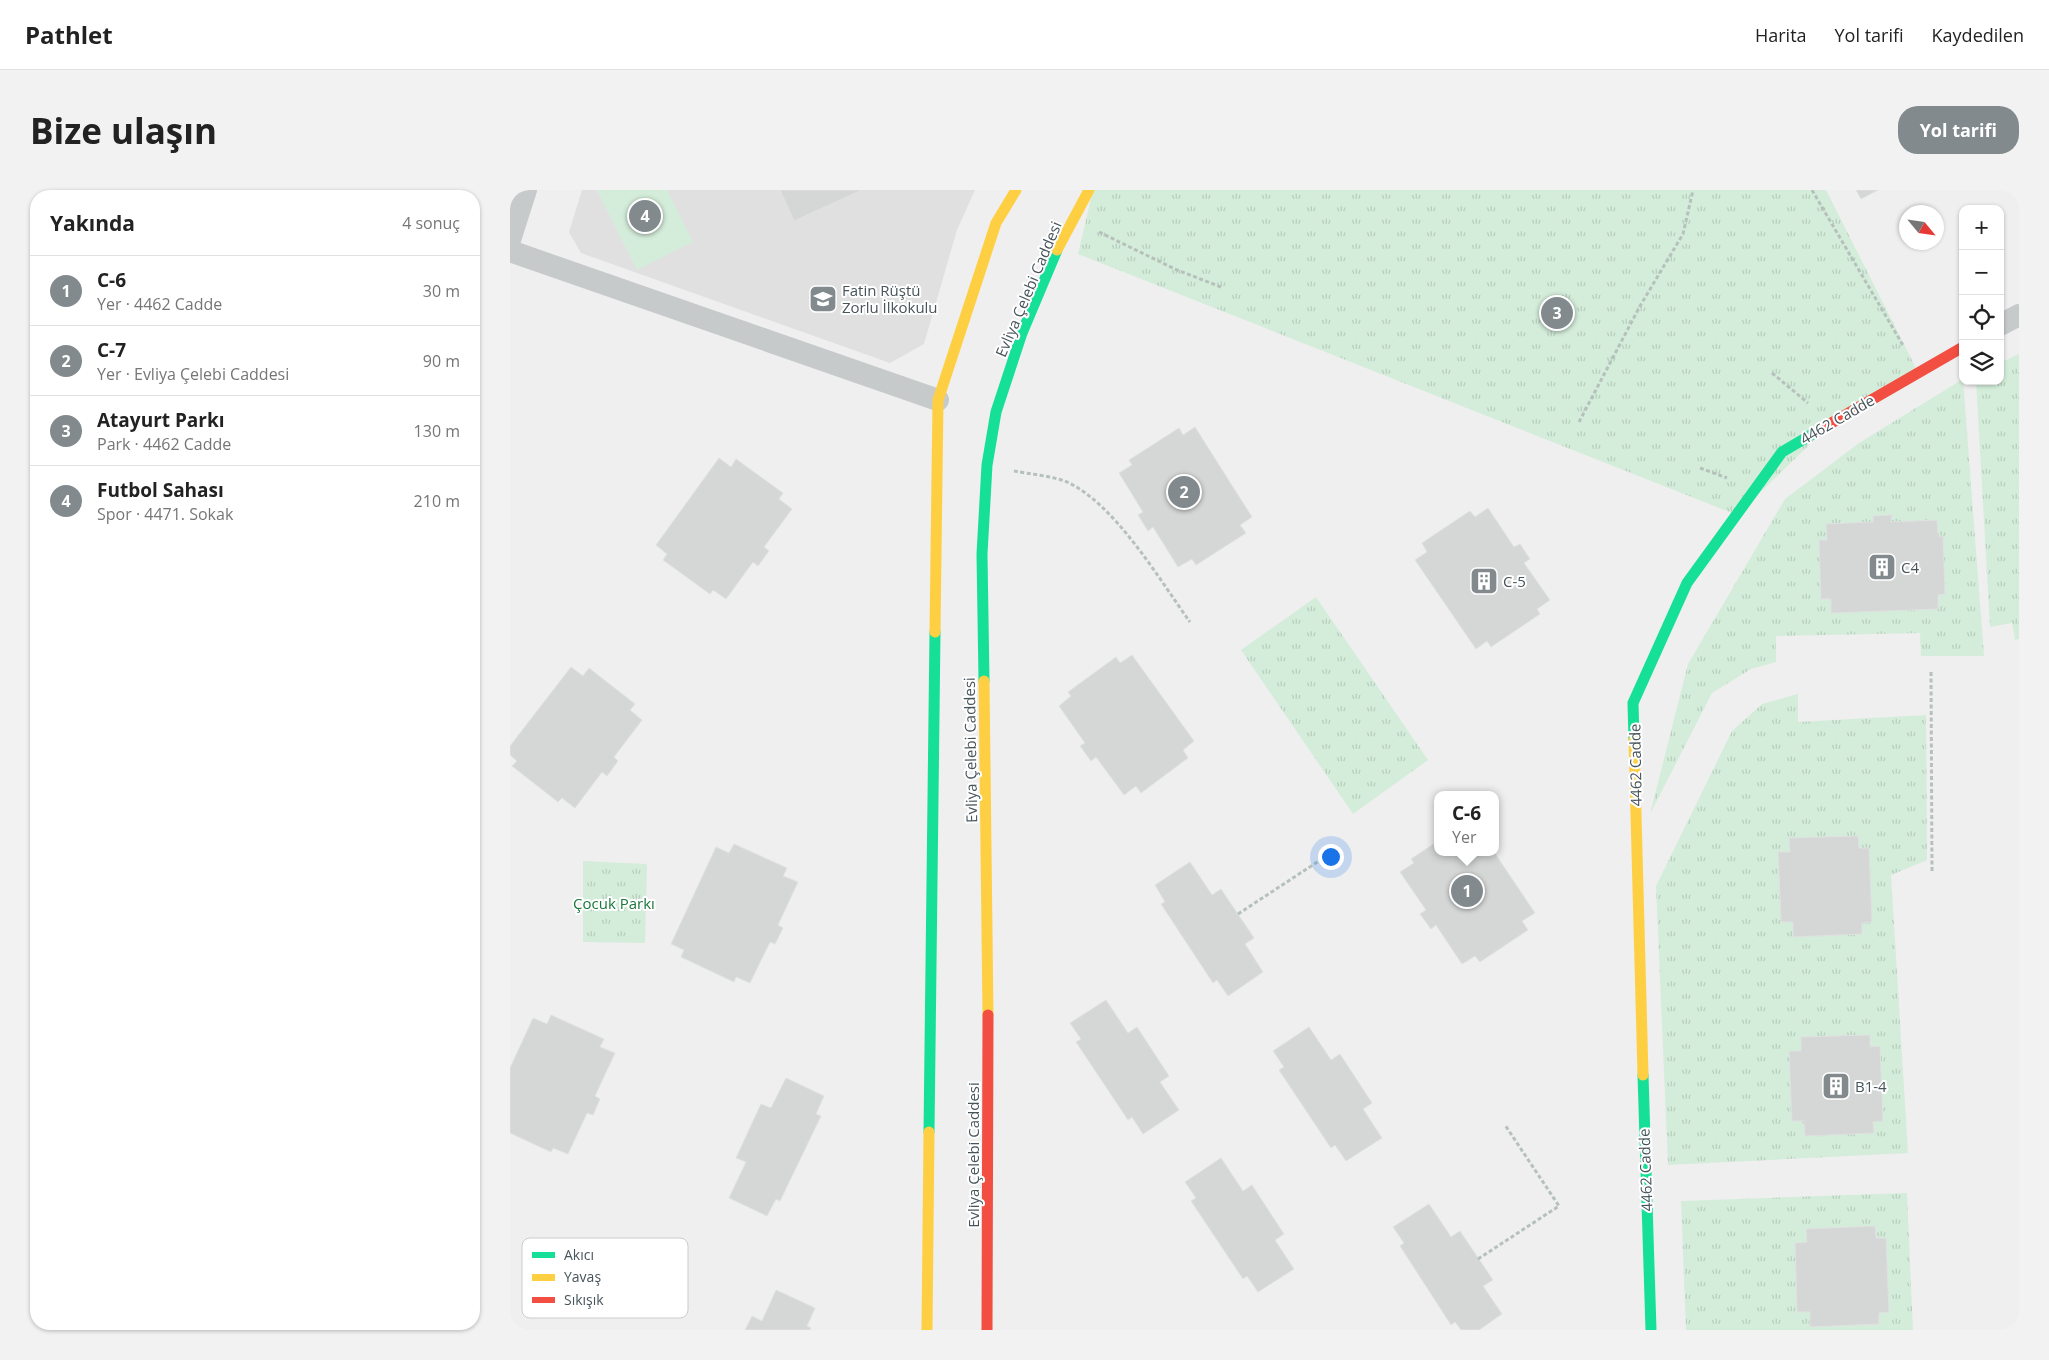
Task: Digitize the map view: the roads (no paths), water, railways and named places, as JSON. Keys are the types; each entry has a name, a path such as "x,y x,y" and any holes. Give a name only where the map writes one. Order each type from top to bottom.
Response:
{"street":[{"path":"510,240 526,190"},
{"path":"927,1330 938,400 996,223 1016,190"},
{"name":"Evliya Çelebi Caddesi","path":"987,1330 989,1087 982,554 987,465 996,412 1022,332 1054,256 1088,190"},
{"path":"510,251 938,400"},
{"path":"2004,323 2019,315"},
{"name":"4462 Cadde","path":"1651,1330 1633,703 1686,583 1782,452 1959,348"}],"place":[{"name":"Futbol Sahası","path":"645,216"},
{"name":"Fatin Rüştü Zorlu İlkokulu","path":"823,299"},
{"name":"Atayurt Parkı","path":"1557,313"},
{"name":"C-7","path":"1184,492"},
{"name":"C4","path":"1882,567"},
{"name":"C-5","path":"1484,581"},
{"name":"C-6","path":"1467,891"},
{"name":"B1-4","path":"1836,1086"}],"park label":[{"name":"Çocuk Parkı","path":"614,903"}]}
